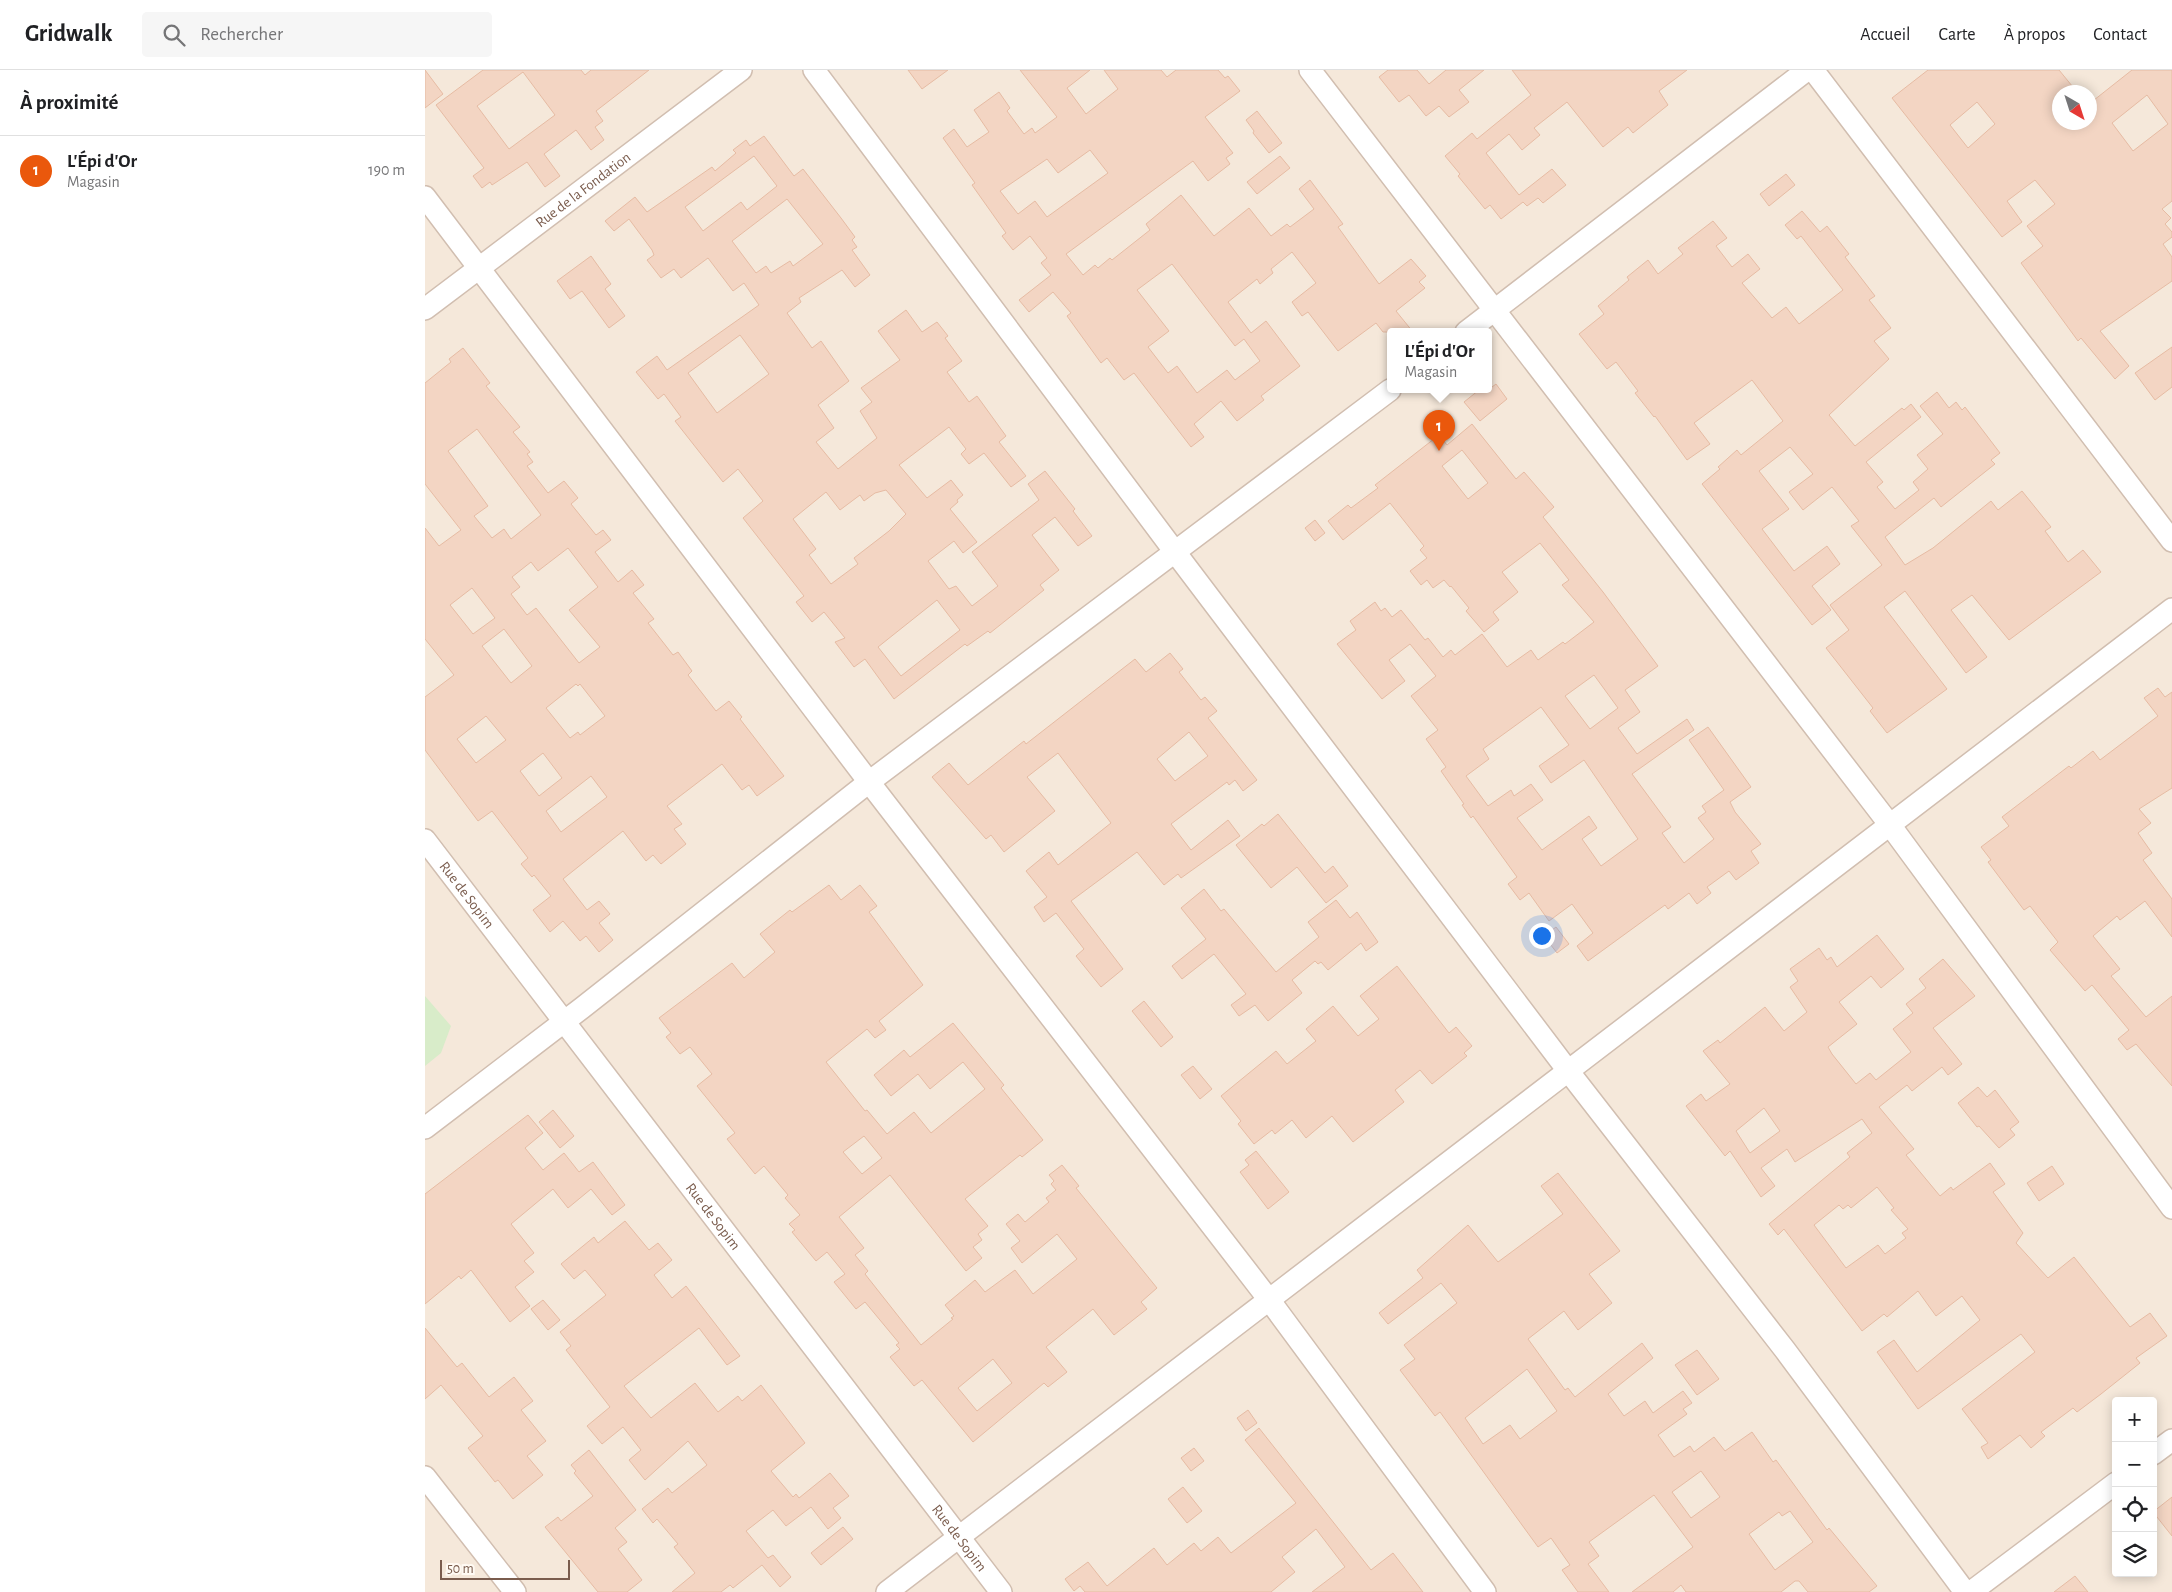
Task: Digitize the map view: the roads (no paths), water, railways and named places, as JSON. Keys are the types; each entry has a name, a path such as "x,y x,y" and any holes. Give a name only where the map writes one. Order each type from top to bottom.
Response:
{"street":[{"name":"Rue de la Fondation","path":"425,309 741,70"},
{"path":"813,70 1569,1072 1785,1350 1965,1592"},
{"path":"1310,70 1890,825 2172,1208"},
{"path":"1471,328 1807,70"},
{"path":"1813,70 2172,541"},
{"path":"425,197 869,782 1270,1301 1485,1592"},
{"path":"425,1128 563,1023 869,782 1387,392"},
{"path":"887,1592 1270,1301 2172,609"},
{"name":"Rue de Sopim","path":"425,840 563,1023 1001,1592"},
{"path":"2157,1451 2172,1440"},
{"path":"425,1477 515,1592"},
{"path":"1971,1592 2112,1485"}],"place":[{"name":"L'Épi d'Or","path":"1439,451"}]}
